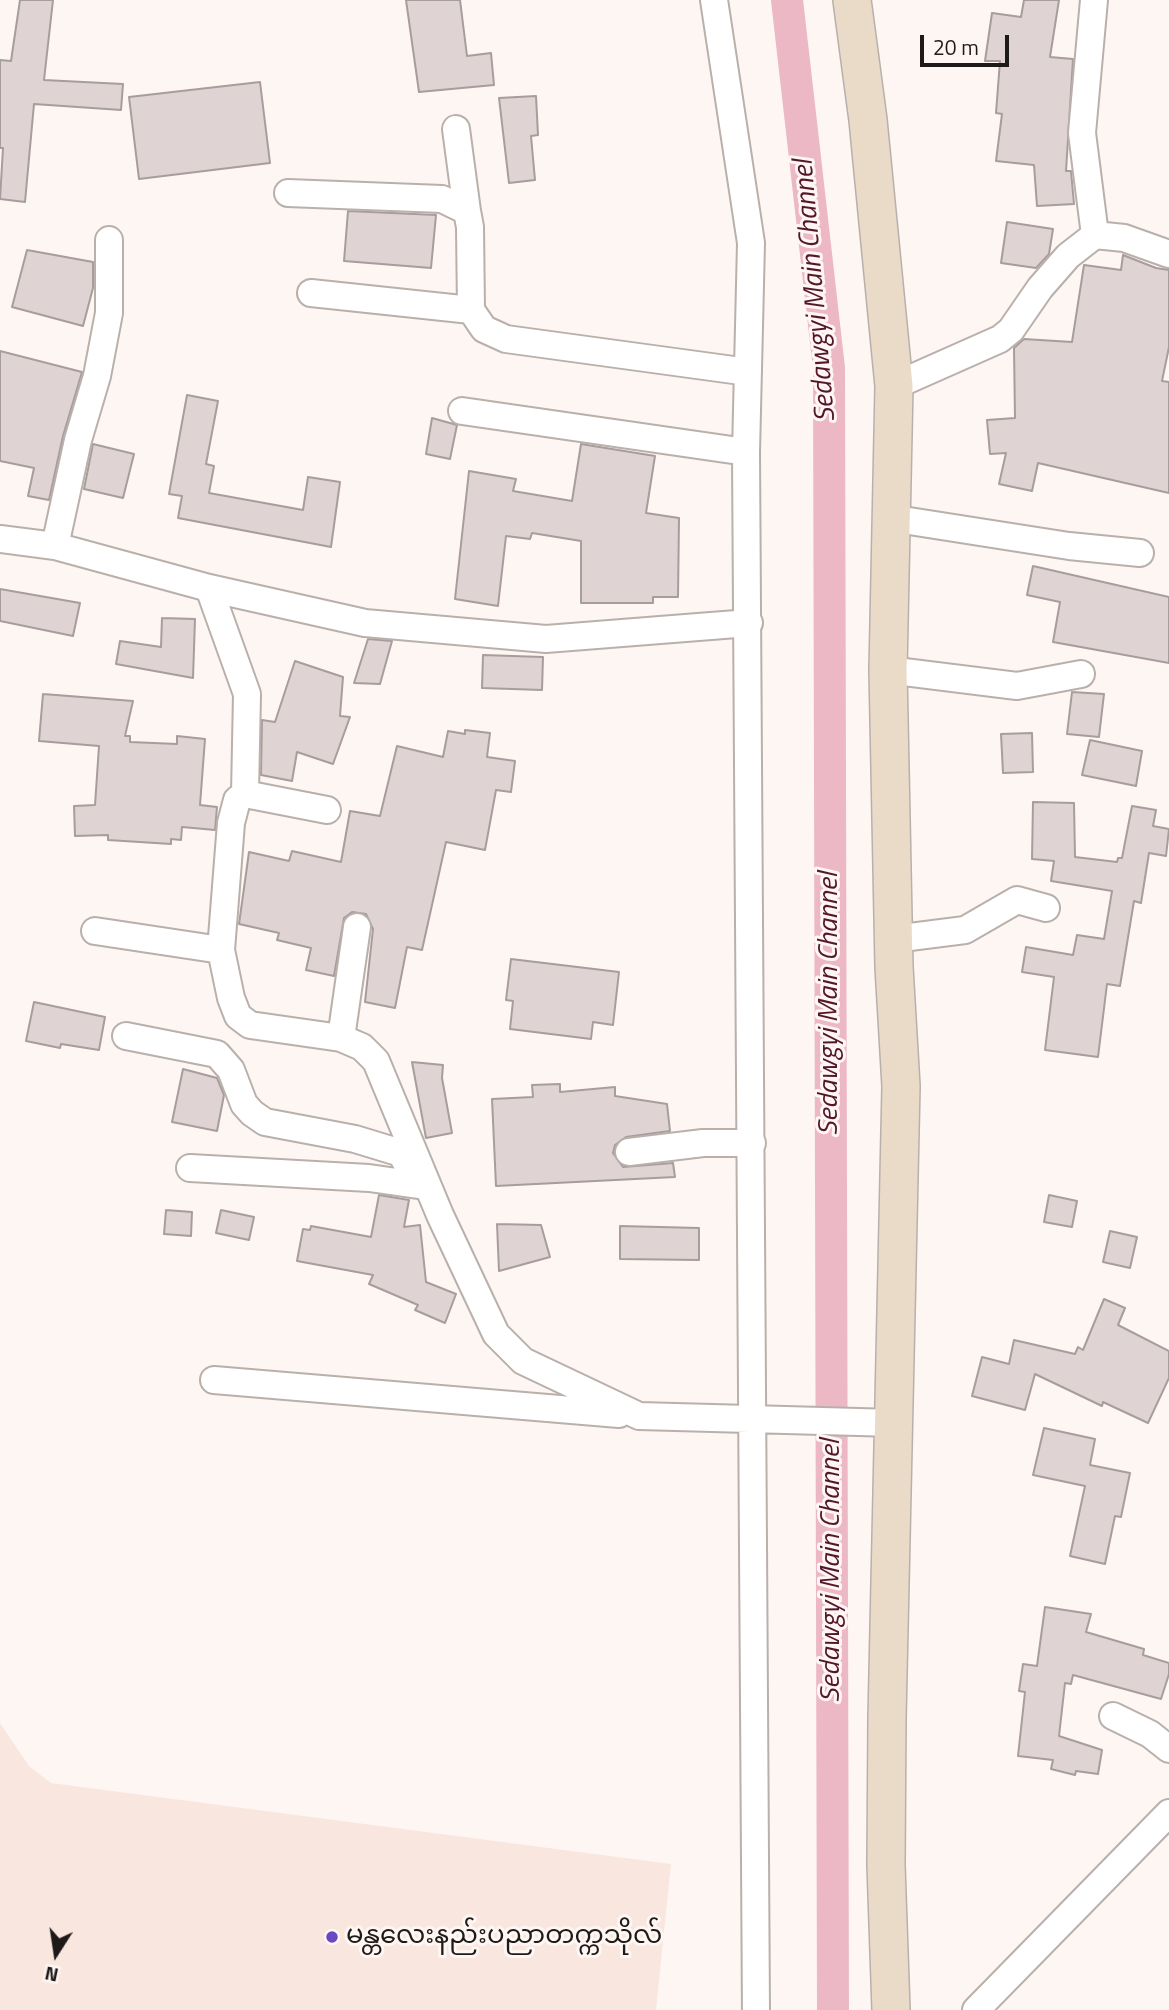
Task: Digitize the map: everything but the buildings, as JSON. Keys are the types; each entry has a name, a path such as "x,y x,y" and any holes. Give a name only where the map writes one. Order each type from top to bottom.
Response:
{"street":[{"path":"714,0 751,243 746,452 756,2010"},
{"path":"852,0 894,387 888,670 894,939 901,1086 880,1423 891,2010"},
{"path":"1094,0 1082,133 1095,234"},
{"path":"456,129 470,226 471,310 484,329 506,339 748,372"},
{"path":"288,193 442,199 467,211"},
{"path":"894,387 1000,339 1011,330 1040,288 1068,256 1095,234 1124,238 1169,254"},
{"path":"55,545 78,440 97,376 109,313 109,240"},
{"path":"311,293 471,310"},
{"path":"462,411 746,452"},
{"path":"890,518 1069,546 1140,553"},
{"path":"0,539 55,545 209,588 365,623 546,639 749,624"},
{"path":"209,588 247,694 245,794"},
{"path":"888,670 1017,686 1081,674"},
{"path":"327,810 245,794 237,800 233,810 220,950 238,1016 250,1025 341,1038 362,1047 376,1060 440,1214 496,1335 523,1360 639,1416"},
{"path":"894,939 965,930 1017,900 1046,908"},
{"path":"341,1038 357,927"},
{"path":"94,931 220,950"},
{"path":"127,1036 217,1054 232,1070 244,1104 265,1122 355,1139 401,1153 418,1185 440,1214"},
{"path":"629,1152 703,1143 752,1143"},
{"path":"190,1168 369,1178 418,1185"},
{"path":"214,1380 639,1416 880,1423"},
{"path":"1112,1716 1150,1734 1169,1749"},
{"path":"976,2010 1169,1813"}],"shaded area":[{"name":"မန္တလေးနည်းပညာတက္ကသိုလ်","path":"0,1723 29,1766 51,1783 671,1864 656,2010 0,2010"}],"waterway":[{"name":"Sedawgyi Main Channel","path":"787,0 829,368 833,2010"}],"place":[{"name":"မန္တလေးနည်းပညာတက္ကသိုလ်","path":"332,1937"}]}
